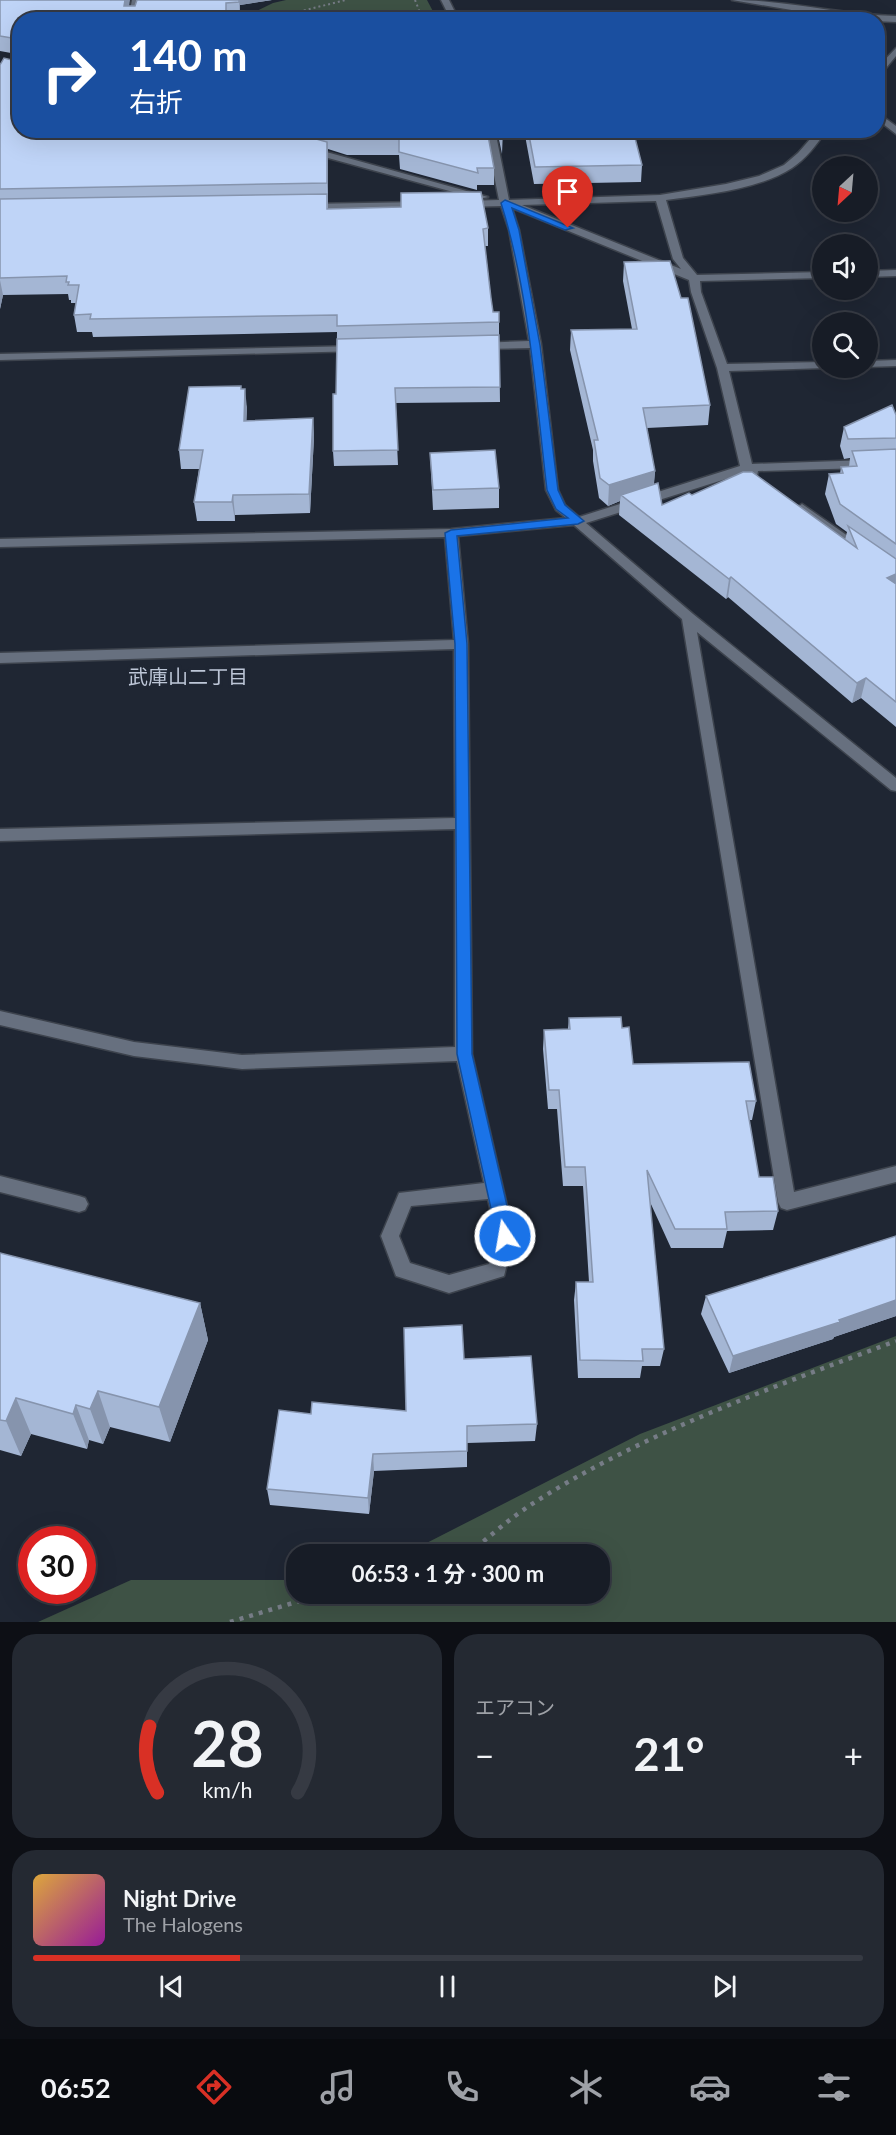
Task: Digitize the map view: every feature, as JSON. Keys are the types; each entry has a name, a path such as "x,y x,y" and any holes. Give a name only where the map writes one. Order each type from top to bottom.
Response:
{"street":[{"path":"736,0 817,12"},
{"path":"885,64 896,51"},
{"path":"492,138 505,203 514,230 535,345 552,490 560,507 688,616 896,786"},
{"path":"450,204 660,198 774,174 793,163 816,138"},
{"path":"294,146 505,203 694,278 812,275"},
{"path":"660,198 678,259 694,278 696,292 723,368 747,468 765,482"},
{"path":"297,207 427,205"},
{"path":"878,274 896,273"},
{"path":"464,346 535,345"},
{"path":"0,357 369,348"},
{"path":"878,364 896,363"},
{"path":"723,368 812,365"},
{"path":"0,543 451,533 578,521 747,468 896,464"},
{"path":"793,502 868,556"},
{"path":"451,533 461,644 464,1054 495,1190 505,1236 497,1270 449,1284 403,1270 390,1236 405,1199 495,1190"},
{"path":"688,616 787,1202 896,1174"},
{"path":"0,658 461,644"},
{"path":"0,835 464,822"},
{"path":"0,1018 134,1049 242,1062 464,1054"},
{"path":"0,1184 79,1204"}],"path":[{"path":"297,12 346,0"},
{"path":"481,1544 535,1502 580,1477 679,1429 804,1376 896,1341"},
{"path":"230,1622 290,1604"}],"green space":[{"path":"286,0 427,0 433,12 254,12 273,3"},
{"path":"896,1336 896,1622 38,1622 78,1604 96,1604 96,1596 131,1580 286,1580 286,1604 610,1604 610,1544 425,1544 640,1434"}],"building":[{"path":"0,0 125,0 124,6 135,6 137,0 239,0 239,2 226,3 226,12 12,12 12,38 0,36"},
{"path":"4,58 12,60 12,138 313,138 327,142 327,183 0,189 0,65"},
{"path":"399,138 488,138 494,168 477,168 478,173 399,152"},
{"path":"530,138 635,138 642,165 535,167"},
{"path":"481,192 488,228 483,229 491,298 493,312 499,312 499,322 337,326 337,315 90,319 91,314 74,315 79,285 68,285 67,276 0,278 0,199 327,194 327,209 401,207 401,193"},
{"path":"670,261 681,298 688,298 710,405 643,408 655,471 609,485 600,478 594,440 598,440 571,330 637,329 624,262"},
{"path":"499,335 500,387 395,388 398,450 333,451 333,394 336,394 337,339"},
{"path":"241,386 241,389 245,389 244,421 313,418 309,494 233,495 232,502 194,502 203,450 179,450 189,387"},
{"path":"892,405 896,415 896,438 848,439 844,427"},
{"path":"896,449 896,544 840,504 829,474 843,473 841,467 857,466 852,451"},
{"path":"495,450 499,488 433,490 430,453"},
{"path":"743,472 752,472 857,548 848,526 896,559 896,574 887,578 896,584 896,702 866,678 857,683 731,577 729,579 621,495 658,483 662,505 689,493 692,495"},
{"path":"621,1017 622,1028 629,1027 633,1064 749,1062 756,1101 746,1101 759,1177 773,1177 778,1211 725,1212 727,1229 675,1229 647,1170 664,1349 642,1349 643,1361 580,1360 576,1282 593,1282 585,1167 565,1167 559,1090 549,1090 544,1030 570,1029 569,1018"},
{"path":"896,1236 896,1300 839,1320 840,1322 733,1356 706,1296"},
{"path":"0,1253 200,1303 159,1407 98,1391 90,1409 76,1405 73,1414 16,1398 6,1421 0,1420"},
{"path":"462,1325 464,1359 531,1356 537,1424 467,1426 467,1451 373,1454 368,1498 267,1489 279,1410 311,1414 312,1402 406,1411 404,1328"}],"district":[{"name":"武庫山二丁目","path":"188,677"}],"route":[{"path":"505,1236 464,1054 461,644 451,533 578,521 560,507 552,490 535,345 514,230 505,203 568,228"}]}
